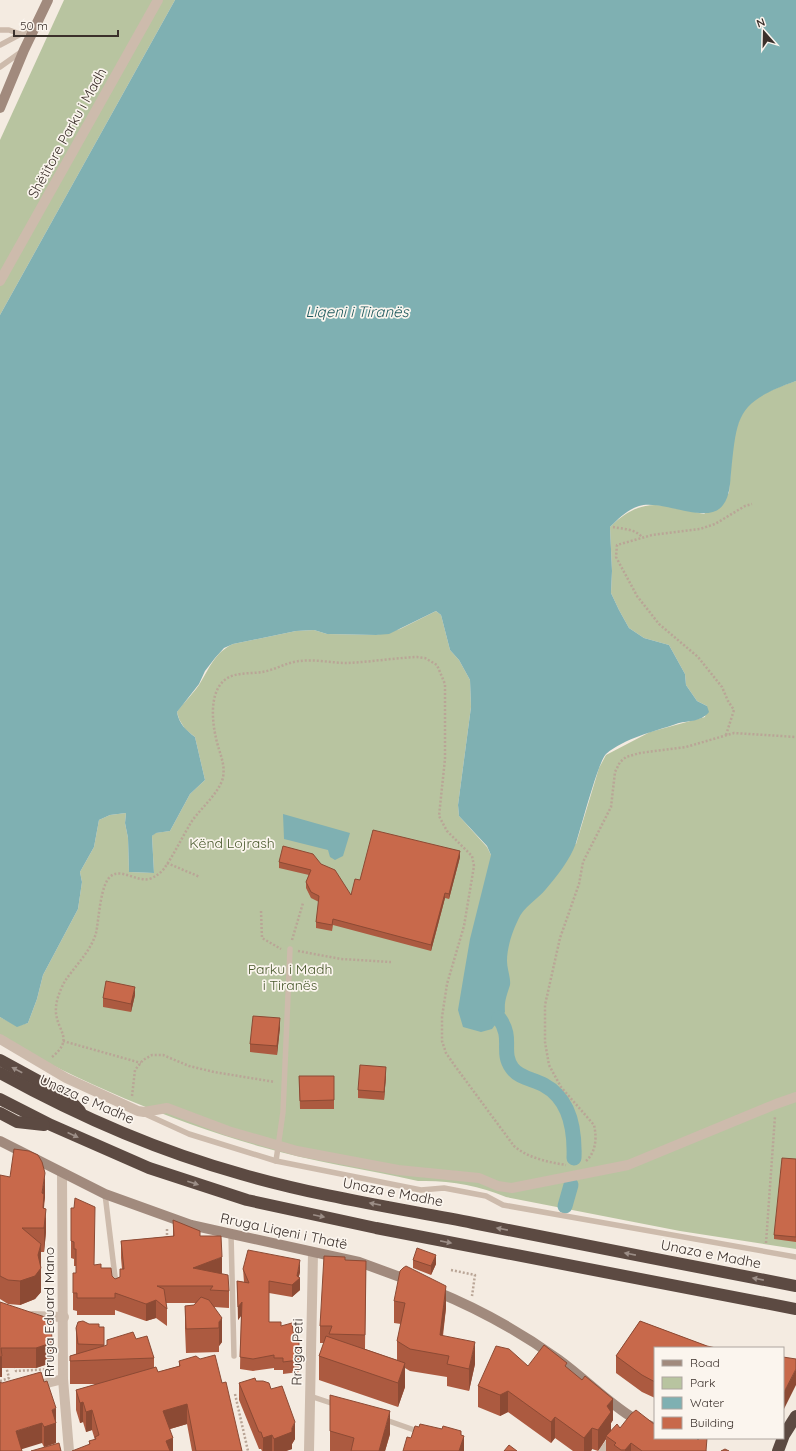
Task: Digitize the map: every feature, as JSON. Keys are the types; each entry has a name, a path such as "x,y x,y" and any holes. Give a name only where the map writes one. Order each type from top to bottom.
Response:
{"highway":[{"path":"0,1060 66,1096 84,1114"},
{"name":"Unaza e Madhe","path":"0,1073 30,1090 148,1142 194,1159 290,1187 796,1286"},
{"path":"0,1099 51,1126 149,1168 255,1202 376,1228 796,1309"},
{"path":"0,1113 17,1122 51,1126"},
{"path":"784,1435 796,1416"},
{"path":"778,1451 782,1439"}],"street":[{"path":"0,108 24,50 48,0"},
{"name":"Shëtitore Parku i Madh","path":"0,280 158,0"},
{"path":"0,1039 66,1078 138,1110 151,1111 167,1108 228,1131 278,1146 391,1169 479,1178 498,1186 512,1188 628,1165 796,1097"},
{"name":"Rruga Liqeni i Thatë","path":"0,1141 105,1194 191,1225 358,1262 425,1287 470,1306 518,1332 548,1352 632,1417 654,1428"},
{"name":"Rruga Eduard Mano","path":"62,1173 61,1197 64,1317 63,1379 69,1451"},
{"name":"Rruga Peti","path":"309,1451 313,1253"},
{"path":"23,1316 64,1317"},
{"path":"28,1388 63,1379"},
{"path":"604,1451 632,1417"}],"lane":[{"path":"0,45 36,26"},
{"path":"0,30 9,30 20,34"},
{"path":"0,67 24,50"},
{"path":"276,1161 284,1083 290,952"},
{"path":"138,1110 189,1134 276,1161 421,1190 444,1188 479,1194 503,1205 796,1257"},
{"path":"105,1194 116,1292"},
{"path":"231,1234 234,1356"},
{"path":"310,1396 345,1407"},
{"path":"380,1418 429,1435"}],"path":[{"path":"726,735 734,710 722,687 698,657 659,624 637,596 616,557 615,550 618,543 642,537 700,529 715,524 745,506 752,504"},
{"path":"613,527 632,530 639,533 642,537"},
{"path":"45,1065 60,1050 63,1041 63,1030 56,1014 56,1003 66,981 95,935 102,897 108,879 111,875 121,873 138,879 148,880 155,877 167,863 193,820 215,795 224,774 224,764 216,739 213,716 215,696 218,688 225,679 236,674 274,669 299,661 348,663 417,657 433,662 441,671 445,684 445,765 439,816 448,831 472,856 474,866 464,926 444,1002 441,1033 444,1048 455,1066 514,1146 533,1158 568,1165"},
{"path":"583,1162 588,1160 595,1146 596,1137 594,1125 554,1077 546,1052 544,1029 547,992 560,938 579,884 583,862 611,807 615,772 620,762 626,757 640,753 686,747 726,735 749,733 796,737"},
{"path":"167,863 200,877"},
{"path":"290,952 303,903"},
{"path":"261,910 262,938 290,952 341,959 391,962"},
{"path":"63,1041 140,1063"},
{"path":"134,1088 135,1070 140,1063 152,1055 164,1055 190,1066 214,1072 284,1083"},
{"path":"765,1252 770,1202 776,1104"},
{"path":"166,1241 168,1224"},
{"path":"451,1270 476,1275 470,1306"},
{"path":"15,1365 16,1371 53,1368"},
{"path":"6,1366 11,1385"},
{"path":"0,1381 9,1378"},
{"path":"234,1394 248,1451"}],"green space":[{"path":"64,0 175,0 0,315 0,140"},
{"name":"Parku i Madh i Tiranës","path":"796,381 796,1249 680,1231 506,1197 485,1189 452,1182 418,1181 320,1161 262,1147 228,1137 128,1100 31,1055 0,1038 0,1017 17,1026 28,1023 37,999 43,975 78,909 82,882 80,872 94,847 99,820 110,815 126,813 125,823 128,838 129,872 154,873 152,836 155,833 170,831 190,794 205,780 195,737 185,729 177,712 197,688 217,656 233,644 296,631 314,630 327,634 376,635 400,629 436,611 441,615 450,650 459,660 470,680 471,707 458,805 459,816 487,847 491,855 576,844 599,768 606,755 650,732 705,717 707,706 697,701 686,685 685,674 669,645 644,638 629,628 619,610 611,593 612,571 610,527 633,510 643,506 665,506 704,514 729,493 734,439 740,418 745,409 761,395"}],"water":[{"name":"Liqeni i Tiranës","path":"175,0 796,0 796,381 762,396 751,404 744,413 735,437 728,494 723,505 716,511 696,513 660,506 639,506 620,517 610,527 612,571 611,593 619,610 629,628 644,638 669,645 685,674 686,685 697,701 707,706 709,712 698,720 676,724 630,740 606,754 599,769 576,843 567,862 546,889 527,907 516,925 510,940 507,956 510,985 505,1001 505,1012 492,1029 481,1032 463,1027 458,1010 470,939 491,855 487,846 459,816 458,805 471,707 470,680 459,660 450,650 441,615 436,611 389,634 327,634 314,630 296,631 233,644 224,648 205,671 199,684 177,712 179,720 183,726 195,737 205,780 190,794 170,831 156,833 152,836 154,873 129,872 128,838 125,823 126,813 110,815 99,820 94,847 80,872 82,882 78,909 43,975 37,999 28,1023 17,1027 0,1017 0,315"},
{"path":"283,814 350,833 343,856 335,860 330,857 328,850 284,839"}],"building":[{"path":"373,830 460,851 449,894 445,893 431,945 333,919 332,925 316,922 319,896 311,892 306,882 311,870 279,862 283,846 313,854 321,864 335,870 351,895 355,879 360,880"},
{"path":"106,981 135,987 131,1004 103,998"},
{"path":"253,1016 280,1018 277,1046 250,1044"},
{"path":"360,1065 386,1067 384,1092 358,1090"},
{"path":"299,1076 334,1076 334,1100 300,1101"},
{"path":"14,1149 29,1151 38,1155 45,1173 42,1193 44,1194 43,1208 46,1209 44,1228 22,1228 41,1244 38,1255 41,1268 35,1276 20,1281 8,1280 0,1276 0,1175 10,1177"},
{"path":"782,1158 796,1159 796,1237 774,1235"},
{"path":"75,1198 95,1207 94,1265 101,1264 101,1268 111,1268 112,1276 115,1279 120,1277 120,1269 124,1269 121,1241 174,1236 173,1220 200,1231 200,1236 221,1236 222,1257 193,1268 228,1275 229,1291 210,1290 213,1286 157,1286 164,1289 167,1309 156,1300 146,1304 115,1293 115,1298 77,1298 77,1293 73,1293 73,1273 76,1273 76,1249 74,1249 74,1242 71,1241 71,1208 74,1208"},
{"path":"417,1248 436,1255 431,1266 413,1260"},
{"path":"248,1250 300,1260 297,1276 300,1278 292,1285 269,1281 269,1322 281,1322 281,1326 292,1323 294,1337 299,1338 299,1360 283,1362 283,1358 274,1358 274,1355 253,1359 240,1357 242,1302 238,1307 237,1281 249,1283 243,1269"},
{"path":"324,1256 345,1257 345,1260 366,1261 365,1335 329,1334 332,1326 320,1326"},
{"path":"406,1266 446,1286 440,1335 475,1342 469,1369 447,1364 449,1356 410,1349 397,1341 405,1303 394,1301 400,1271"},
{"path":"201,1297 209,1300 222,1318 219,1322 219,1328 186,1329 185,1306 194,1305"},
{"path":"0,1302 51,1319 52,1341 36,1348 1,1348 2,1356 0,1357"},
{"path":"83,1321 89,1324 99,1324 99,1327 104,1327 104,1345 78,1344 76,1328 78,1322"},
{"path":"640,1321 712,1347 654,1347 654,1381 642,1375 616,1356"},
{"path":"133,1332 136,1339 147,1336 154,1358 70,1361 70,1356 107,1345 107,1340"},
{"path":"326,1336 405,1363 398,1383 319,1356"},
{"path":"544,1345 567,1363 565,1366 582,1380 585,1376 613,1399 607,1406 611,1412 598,1430 592,1428 584,1438 555,1417 551,1422 508,1391 500,1395 478,1386 496,1346 509,1349 528,1366"},
{"path":"215,1355 222,1383 226,1382 242,1451 196,1451 187,1404 163,1411 173,1438 166,1441 170,1451 72,1451 90,1444 89,1441 96,1439 95,1437 99,1435 92,1410 86,1412 83,1402 80,1403 76,1390 156,1367 158,1372 180,1366 179,1361 196,1356 200,1359"},
{"path":"784,1357 796,1359 796,1369 784,1392"},
{"path":"41,1372 44,1382 47,1381 56,1408 52,1410 56,1423 44,1427 42,1423 16,1431 22,1451 0,1451 0,1382 2,1383"},
{"path":"255,1378 256,1381 269,1383 271,1389 282,1386 295,1422 292,1432 274,1439 272,1435 263,1438 261,1432 259,1432 239,1383"},
{"path":"330,1395 390,1411 379,1451 351,1451 354,1438 330,1431"},
{"path":"636,1410 654,1424 654,1439 707,1439 706,1451 642,1451 631,1443 625,1450 621,1450 614,1445 616,1443 606,1436 617,1424 620,1428"},
{"path":"420,1424 442,1429 443,1426 461,1431 461,1435 464,1436 459,1451 403,1451 407,1437 411,1438 415,1426 419,1427"},
{"path":"59,1443 61,1451 31,1451"},
{"path":"509,1445 517,1451 504,1451"}],"waterway":[{"path":"499,1018 506,1032 507,1056 512,1068 518,1074 540,1083 553,1091 565,1107 572,1127 574,1158"},
{"path":"565,1206 571,1185"}],"park label":[{"name":"Kënd Lojrash","path":"232,843"}]}
